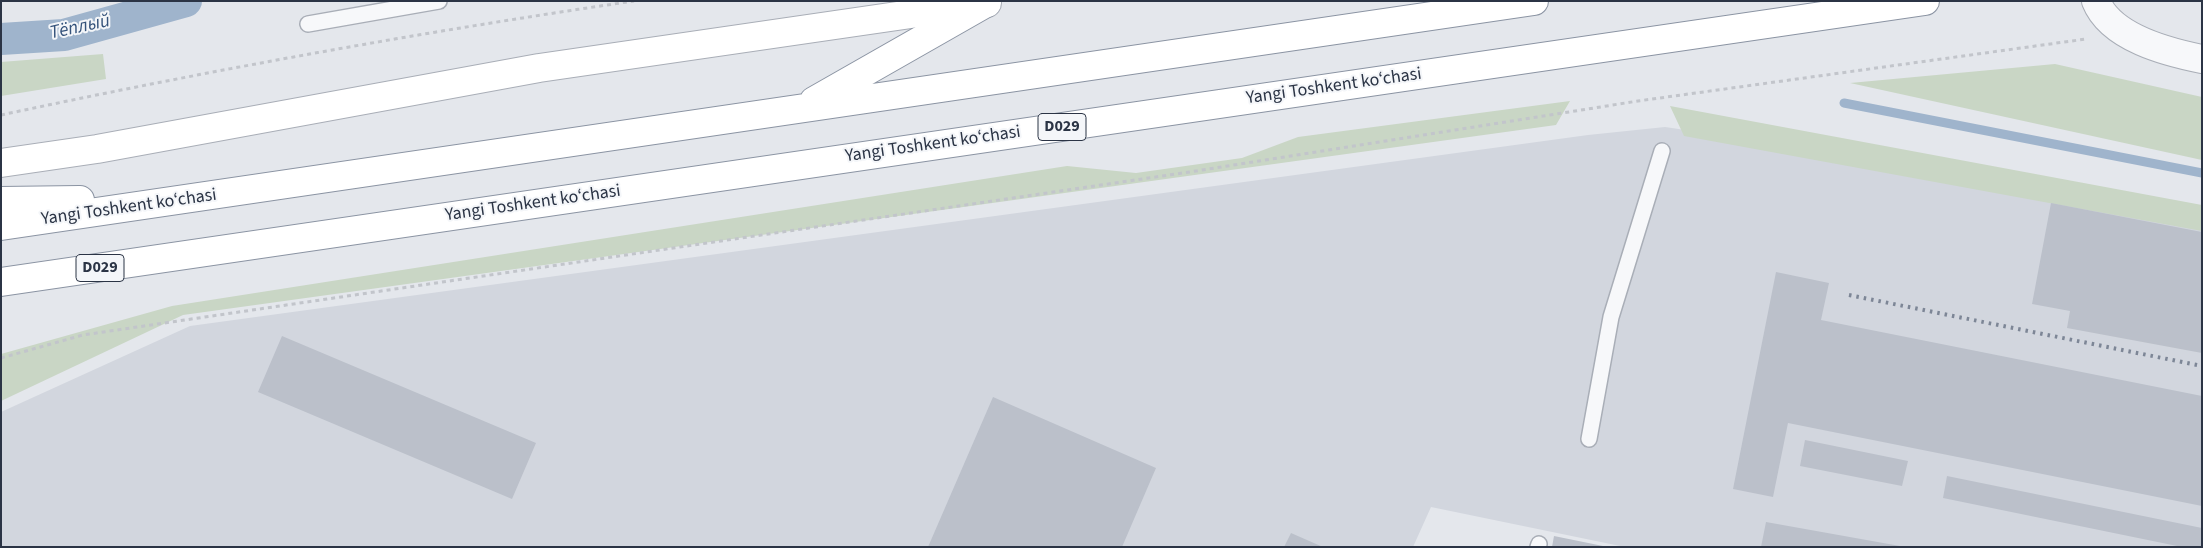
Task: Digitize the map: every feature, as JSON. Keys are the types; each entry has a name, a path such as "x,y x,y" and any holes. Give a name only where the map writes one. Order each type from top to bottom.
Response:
{"main road":[{"name":"Yangi Toshkent ko‘chasi","path":"1,226 1534,1"},
{"name":"Yangi Toshkent ko‘chasi","path":"1,282 1925,1"},
{"path":"801,109 991,2"},
{"path":"1,163 97,149 539,68 991,2"},
{"path":"1,202 189,199"},
{"path":"1,302 198,253"}],"street":[{"path":"2096,1 2109,20 2126,33 2151,45 2202,59"}],"lane":[{"path":"308,24 405,4 439,1"},
{"path":"1589,439 1611,316 1662,151"}],"path":[{"path":"1,115 365,43 634,1"},
{"path":"1,358 83,334 1186,172 1638,101 2126,33"}],"shaded area":[{"path":"1665,127 1794,146 2202,225 2202,547 1625,547 1431,507 1413,547 1,547 1,412 190,326 1588,135"}],"green space":[{"path":"103,54 106,79 1,96 1,62"},
{"path":"2055,64 2202,97 2202,160 1850,83"},
{"path":"1570,101 1556,125 183,315 1,401 1,354 172,306 1067,166 1136,173 1242,158 1298,137"},
{"path":"1670,106 2202,205 2202,231 1684,136"}],"building":[{"path":"2051,203 2202,232 2202,353 2067,328 2070,311 2032,304"},
{"path":"1776,272 1829,283 1821,320 2202,396 2202,506 1788,423 1773,497 1733,489"},
{"path":"282,336 536,443 512,499 258,392"},
{"path":"993,397 1156,468 1122,547 928,547"},
{"path":"1805,440 1908,461 1902,486 1800,466"},
{"path":"1947,476 2202,528 2202,547 2182,547 1943,498"},
{"path":"1766,522 1900,546 1900,547 1761,547"},
{"path":"1291,533 1323,547 1284,547"},
{"path":"1554,536 1603,546 1603,547 1552,547"}],"waterway":[{"name":"Тёплый","path":"1,39 64,35 186,1"},
{"path":"1844,103 2202,173"}],"railway":[{"path":"1849,295 2202,366"}]}
